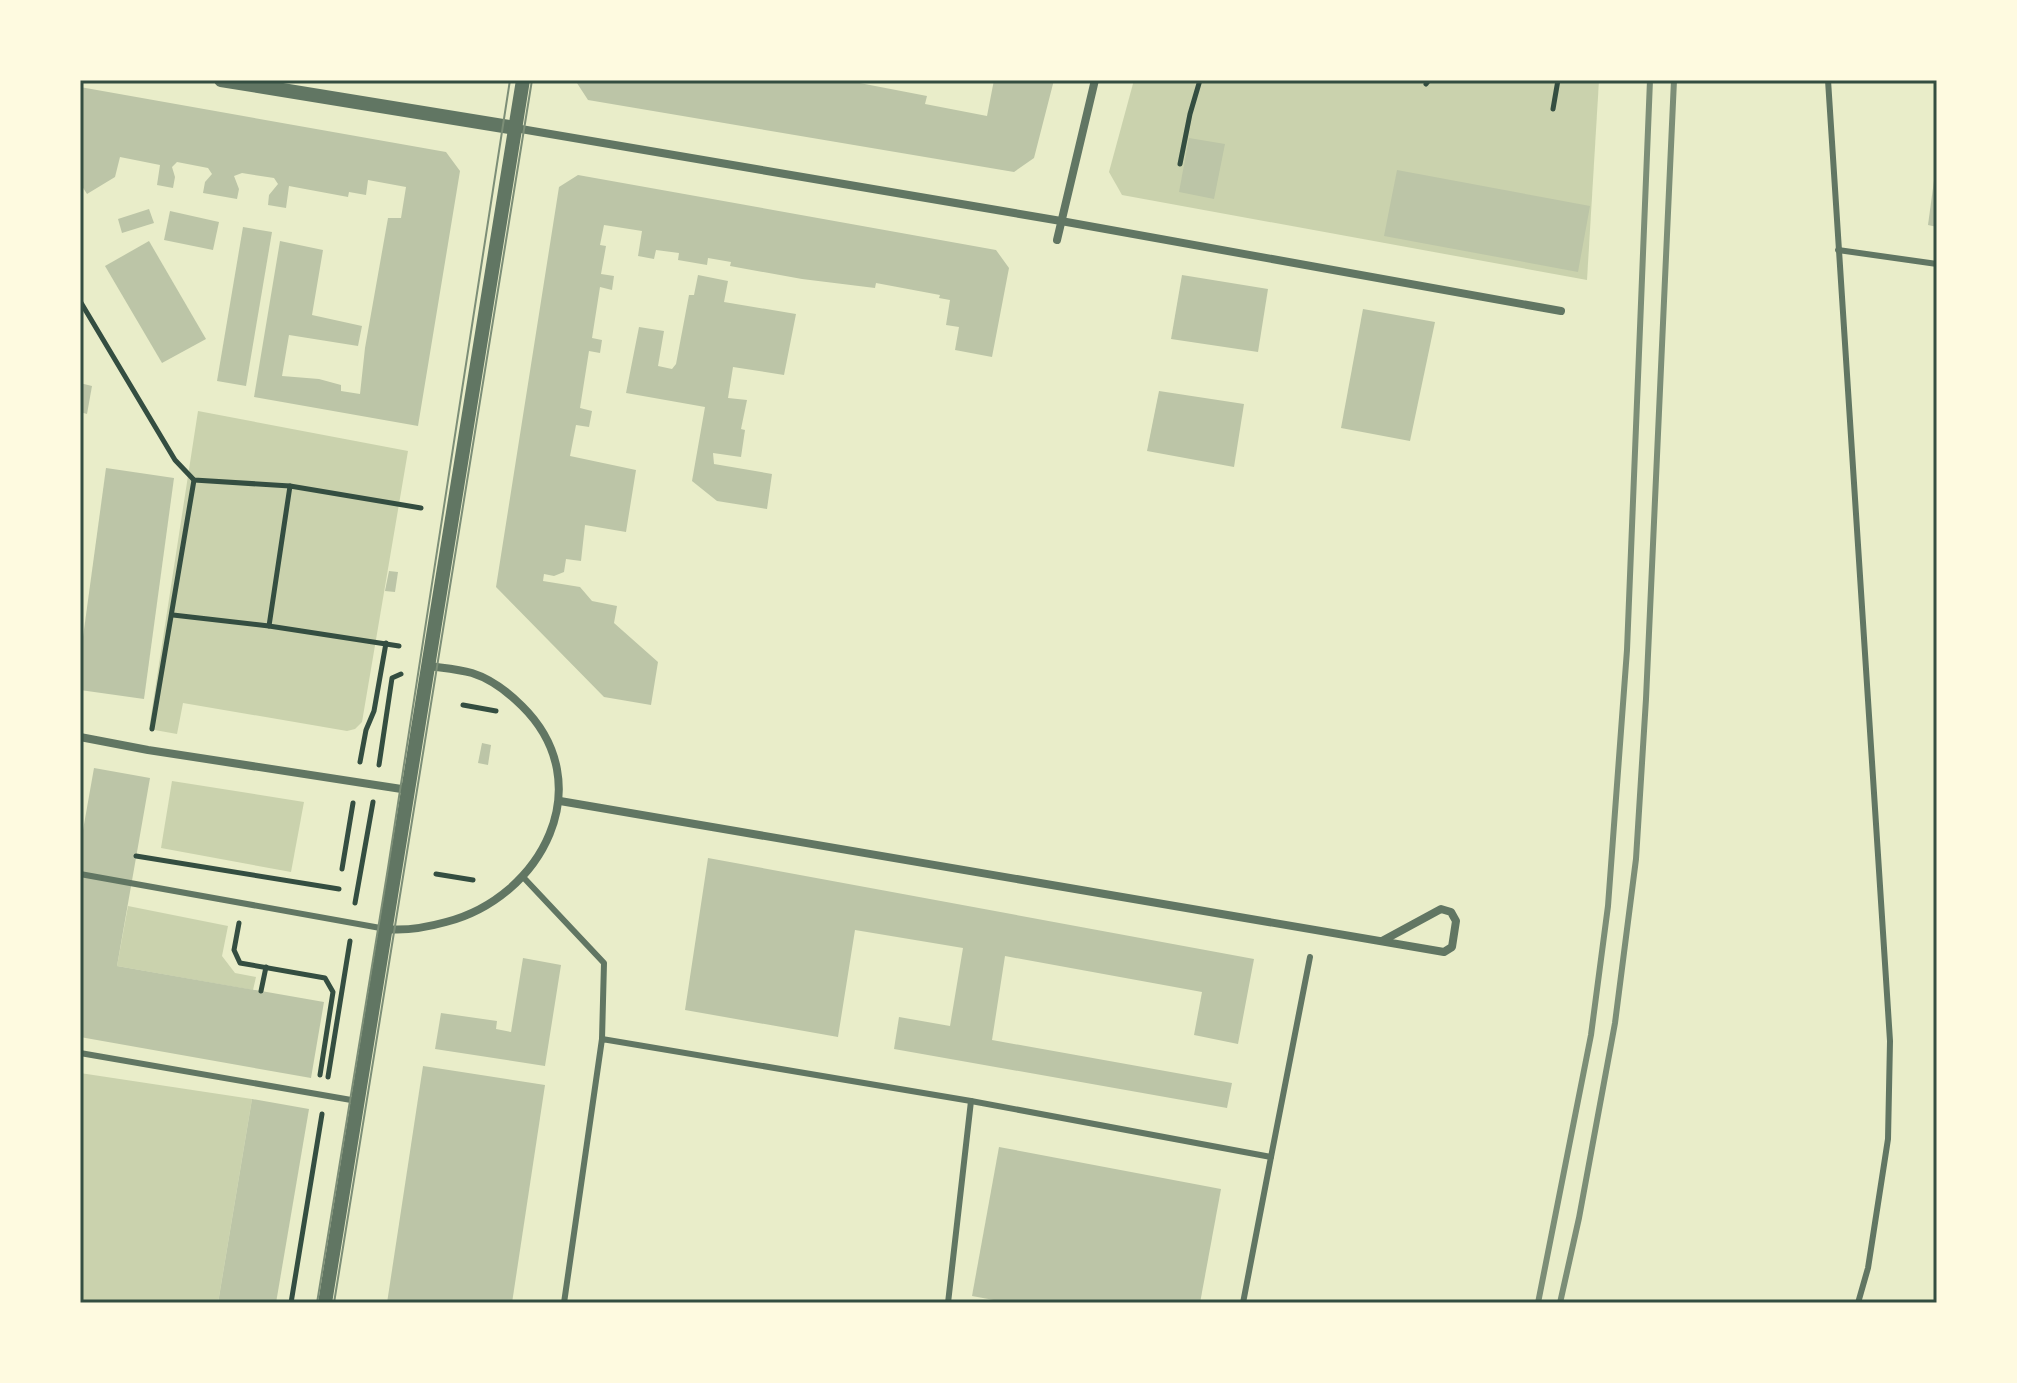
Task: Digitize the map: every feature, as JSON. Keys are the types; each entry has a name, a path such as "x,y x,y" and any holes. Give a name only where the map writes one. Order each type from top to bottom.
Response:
{"street":[{"path":"221,80 1061,221 1561,311"},
{"path":"325,1303 523,80"},
{"path":"1057,240 1095,80"},
{"path":"386,929 432,925 483,910 503,896 524,878 548,840 560,801 558,767 548,738 533,716 514,697 491,681 471,673 429,666"},
{"path":"80,737 408,790"},
{"path":"560,801 1444,952 1452,947 1456,921 1451,912 1441,909 1382,941"}],"lane":[{"path":"1828,80 1890,1041 1888,1139 1868,1268 1858,1303"},
{"path":"1838,250 1937,264"},
{"path":"80,874 386,929"},
{"path":"524,878 604,963 602,1039 564,1303"},
{"path":"1243,1303 1310,957"},
{"path":"602,1039 971,1101 1271,1157"},
{"path":"80,1053 357,1101"},
{"path":"948,1303 971,1101"}],"path":[{"path":"1180,164 1200,80"},
{"path":"1553,109 1558,80"},
{"path":"80,301 175,460 194,480 290,486 421,508"},
{"path":"148,750 194,480"},
{"path":"269,626 290,486"},
{"path":"173,615 399,646"},
{"path":"342,869 366,730 374,711 386,643"},
{"path":"321,1094 392,678 429,666"},
{"path":"463,705 501,712"},
{"path":"136,856 339,889"},
{"path":"436,874 473,880"},
{"path":"239,923 234,950 240,963 325,978 333,992 291,1303"},
{"path":"261,991 266,967"}],"green space":[{"path":"1134,80 1599,80 1587,280 1122,195 1109,172"},
{"path":"198,411 408,451 362,722 355,729 347,731 183,703 177,734 149,729"},
{"path":"172,781 304,802 291,872 161,848"},
{"path":"128,906 228,926 222,956 235,973 256,977 253,990 117,966"},
{"path":"80,1073 252,1099 218,1303 80,1303"}],"building":[{"path":"575,80 844,80 927,96 925,104 987,116 994,80 1054,80 1034,158 1014,172 588,100"},
{"path":"80,87 446,152 460,171 418,426 254,397 280,241 323,250 312,315 362,326 358,346 289,335 282,376 319,379 341,385 341,391 360,394 388,218 401,218 406,187 368,180 366,195 349,192 348,197 289,186 286,208 268,205 269,195 278,184 274,178 242,173 234,176 239,189 237,199 203,193 205,182 212,174 208,168 177,162 172,167 175,177 173,188 157,185 160,165 120,157 115,177 87,194 80,183"},
{"path":"1189,138 1225,144 1214,199 1179,192"},
{"path":"1397,170 1590,206 1578,272 1384,236"},
{"path":"1937,173 1937,227 1928,225"},
{"path":"578,175 996,250 1009,268 992,357 955,350 959,327 946,325 950,300 939,298 940,295 876,283 875,288 802,279 730,266 731,262 708,258 707,265 678,260 679,253 656,250 654,259 638,256 642,231 604,225 600,245 606,246 601,274 614,276 612,290 600,287 592,338 602,340 600,353 589,351 580,408 592,411 589,427 576,425 570,456 636,470 626,532 585,525 581,561 566,559 564,572 554,576 544,574 543,581 580,587 592,601 617,606 614,623 658,662 651,705 604,697 496,587 559,187"},
{"path":"149,209 154,223 122,233 118,219"},
{"path":"170,211 219,222 213,250 164,240"},
{"path":"243,227 272,232 246,386 217,381"},
{"path":"149,241 206,339 162,363 105,266"},
{"path":"698,275 728,281 724,302 796,314 784,375 733,367 728,398 747,400 741,429 745,430 741,457 713,453 714,464 772,474 767,509 717,501 692,481 705,407 626,393 639,327 664,331 658,366 672,369 676,364 689,295 694,295"},
{"path":"1182,275 1268,289 1258,352 1171,339"},
{"path":"1363,309 1435,322 1410,441 1341,428"},
{"path":"80,383 92,386 87,414 80,412"},
{"path":"1159,391 1244,404 1234,467 1147,451"},
{"path":"106,468 174,478 144,699 80,690 80,659"},
{"path":"389,571 398,572 395,592 385,591"},
{"path":"482,743 491,745 488,765 478,763"},
{"path":"94,768 150,778 117,966 324,1002 311,1078 80,1037 80,847"},
{"path":"708,858 1254,959 1238,1044 1194,1035 1202,992 1005,956 992,1040 1232,1083 1227,1108 894,1049 899,1017 950,1026 963,948 855,930 838,1037 685,1010"},
{"path":"523,958 561,965 545,1066 435,1049 441,1013 497,1021 496,1029 511,1032"},
{"path":"423,1066 545,1085 512,1303 387,1303"},
{"path":"252,1099 309,1109 276,1303 218,1303"},
{"path":"999,1147 1221,1189 1200,1303 1010,1303 972,1296"}],"tram line":[{"path":"317,1303 510,80"},
{"path":"334,1303 532,80"}],"railway":[{"path":"1538,1303 1591,1035 1608,906 1627,650 1650,80"},
{"path":"1560,1303 1615,1023 1636,859 1674,80"}]}
